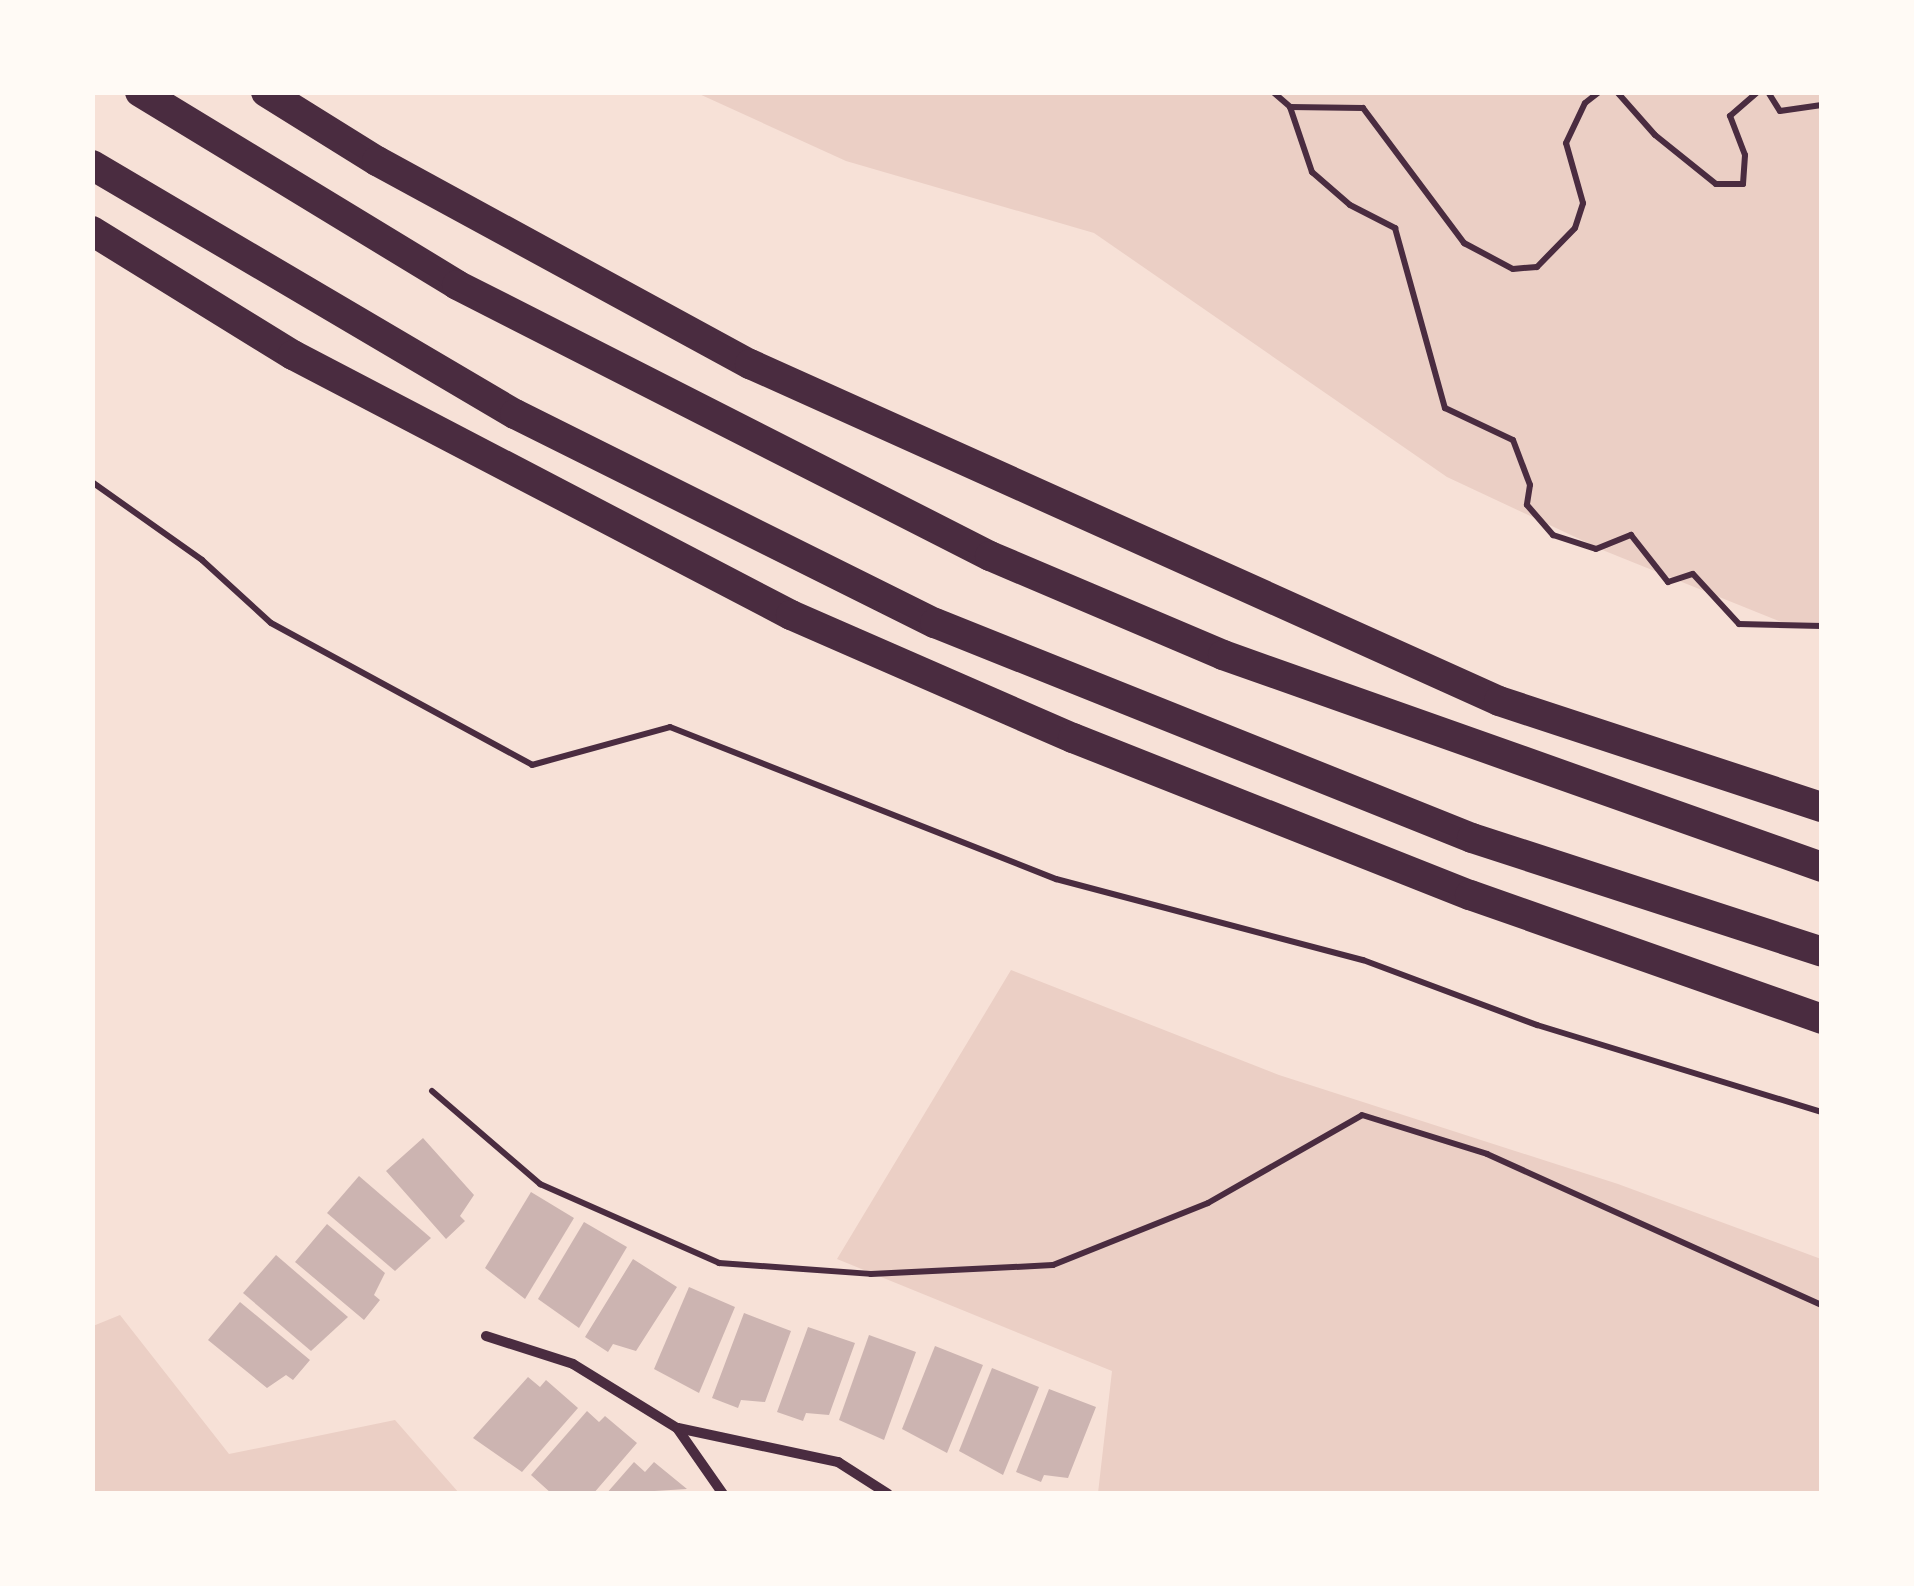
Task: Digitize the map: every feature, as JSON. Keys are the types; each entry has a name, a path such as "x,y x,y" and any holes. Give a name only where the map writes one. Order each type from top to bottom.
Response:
{"highway":[{"path":"140,92 457,284 990,556 1223,655 1822,868"},
{"path":"266,92 377,161 750,364 1499,701 1822,807"},
{"path":"92,165 516,414 934,623 1472,838 1822,952"},
{"path":"92,231 326,373 791,614 1073,738 1470,895 1822,1018"}],"street":[{"path":"486,1336 573,1364 677,1428 838,1462 888,1494"},
{"path":"677,1428 724,1494"}],"path":[{"path":"1273,92 1290,106 1312,172 1350,205 1395,228 1445,408 1513,440 1530,485 1527,505 1554,535 1596,549 1631,536 1668,582 1692,574 1739,624 1822,626"},
{"path":"1290,106 1362,108 1464,243 1513,269 1537,267 1575,228 1583,203 1566,144 1585,103 1599,92"},
{"path":"1617,92 1655,135 1716,184 1743,184 1745,155 1730,116 1758,92"},
{"path":"1768,92 1780,111 1822,105"},
{"path":"92,482 202,560 271,622 532,765 670,727 1056,879 1363,960 1537,1025 1822,1112"},
{"path":"432,1091 540,1184 719,1263 871,1274 1053,1265 1208,1202 1362,1115 1487,1154 1822,1305"}],"shaded area":[{"path":"697,93 1821,93 1821,627 1781,622 1605,551 1447,477 1094,233 846,161"},
{"path":"1011,970 1279,1075 1618,1184 1821,1259 1821,1493 1098,1493 1112,1371 837,1259"},
{"path":"120,1315 229,1454 395,1420 459,1493 93,1493 93,1326"}],"building":[{"path":"423,1138 474,1195 460,1216 465,1221 446,1239 386,1171"},
{"path":"359,1176 431,1238 395,1271 327,1213"},
{"path":"531,1192 574,1218 525,1299 485,1268"},
{"path":"584,1222 627,1247 579,1328 538,1299"},
{"path":"327,1224 385,1273 374,1295 380,1300 364,1320 295,1262"},
{"path":"276,1255 348,1317 311,1351 243,1293"},
{"path":"633,1259 677,1287 636,1351 613,1344 608,1352 585,1337"},
{"path":"689,1287 735,1307 699,1393 654,1369"},
{"path":"240,1302 310,1360 293,1380 286,1375 267,1388 208,1340"},
{"path":"744,1313 791,1331 765,1402 741,1400 738,1408 712,1398"},
{"path":"808,1327 855,1343 829,1415 806,1413 803,1421 777,1412"},
{"path":"869,1335 916,1352 884,1440 839,1420"},
{"path":"935,1346 983,1365 947,1453 902,1429"},
{"path":"992,1368 1039,1387 1003,1475 959,1451"},
{"path":"528,1377 540,1387 546,1380 578,1408 522,1472 473,1438"},
{"path":"1049,1389 1096,1407 1068,1478 1044,1475 1041,1482 1016,1472"},
{"path":"587,1411 599,1422 605,1416 637,1443 593,1494 552,1494 531,1475"},
{"path":"634,1462 645,1472 654,1462 687,1489 606,1494"}]}
